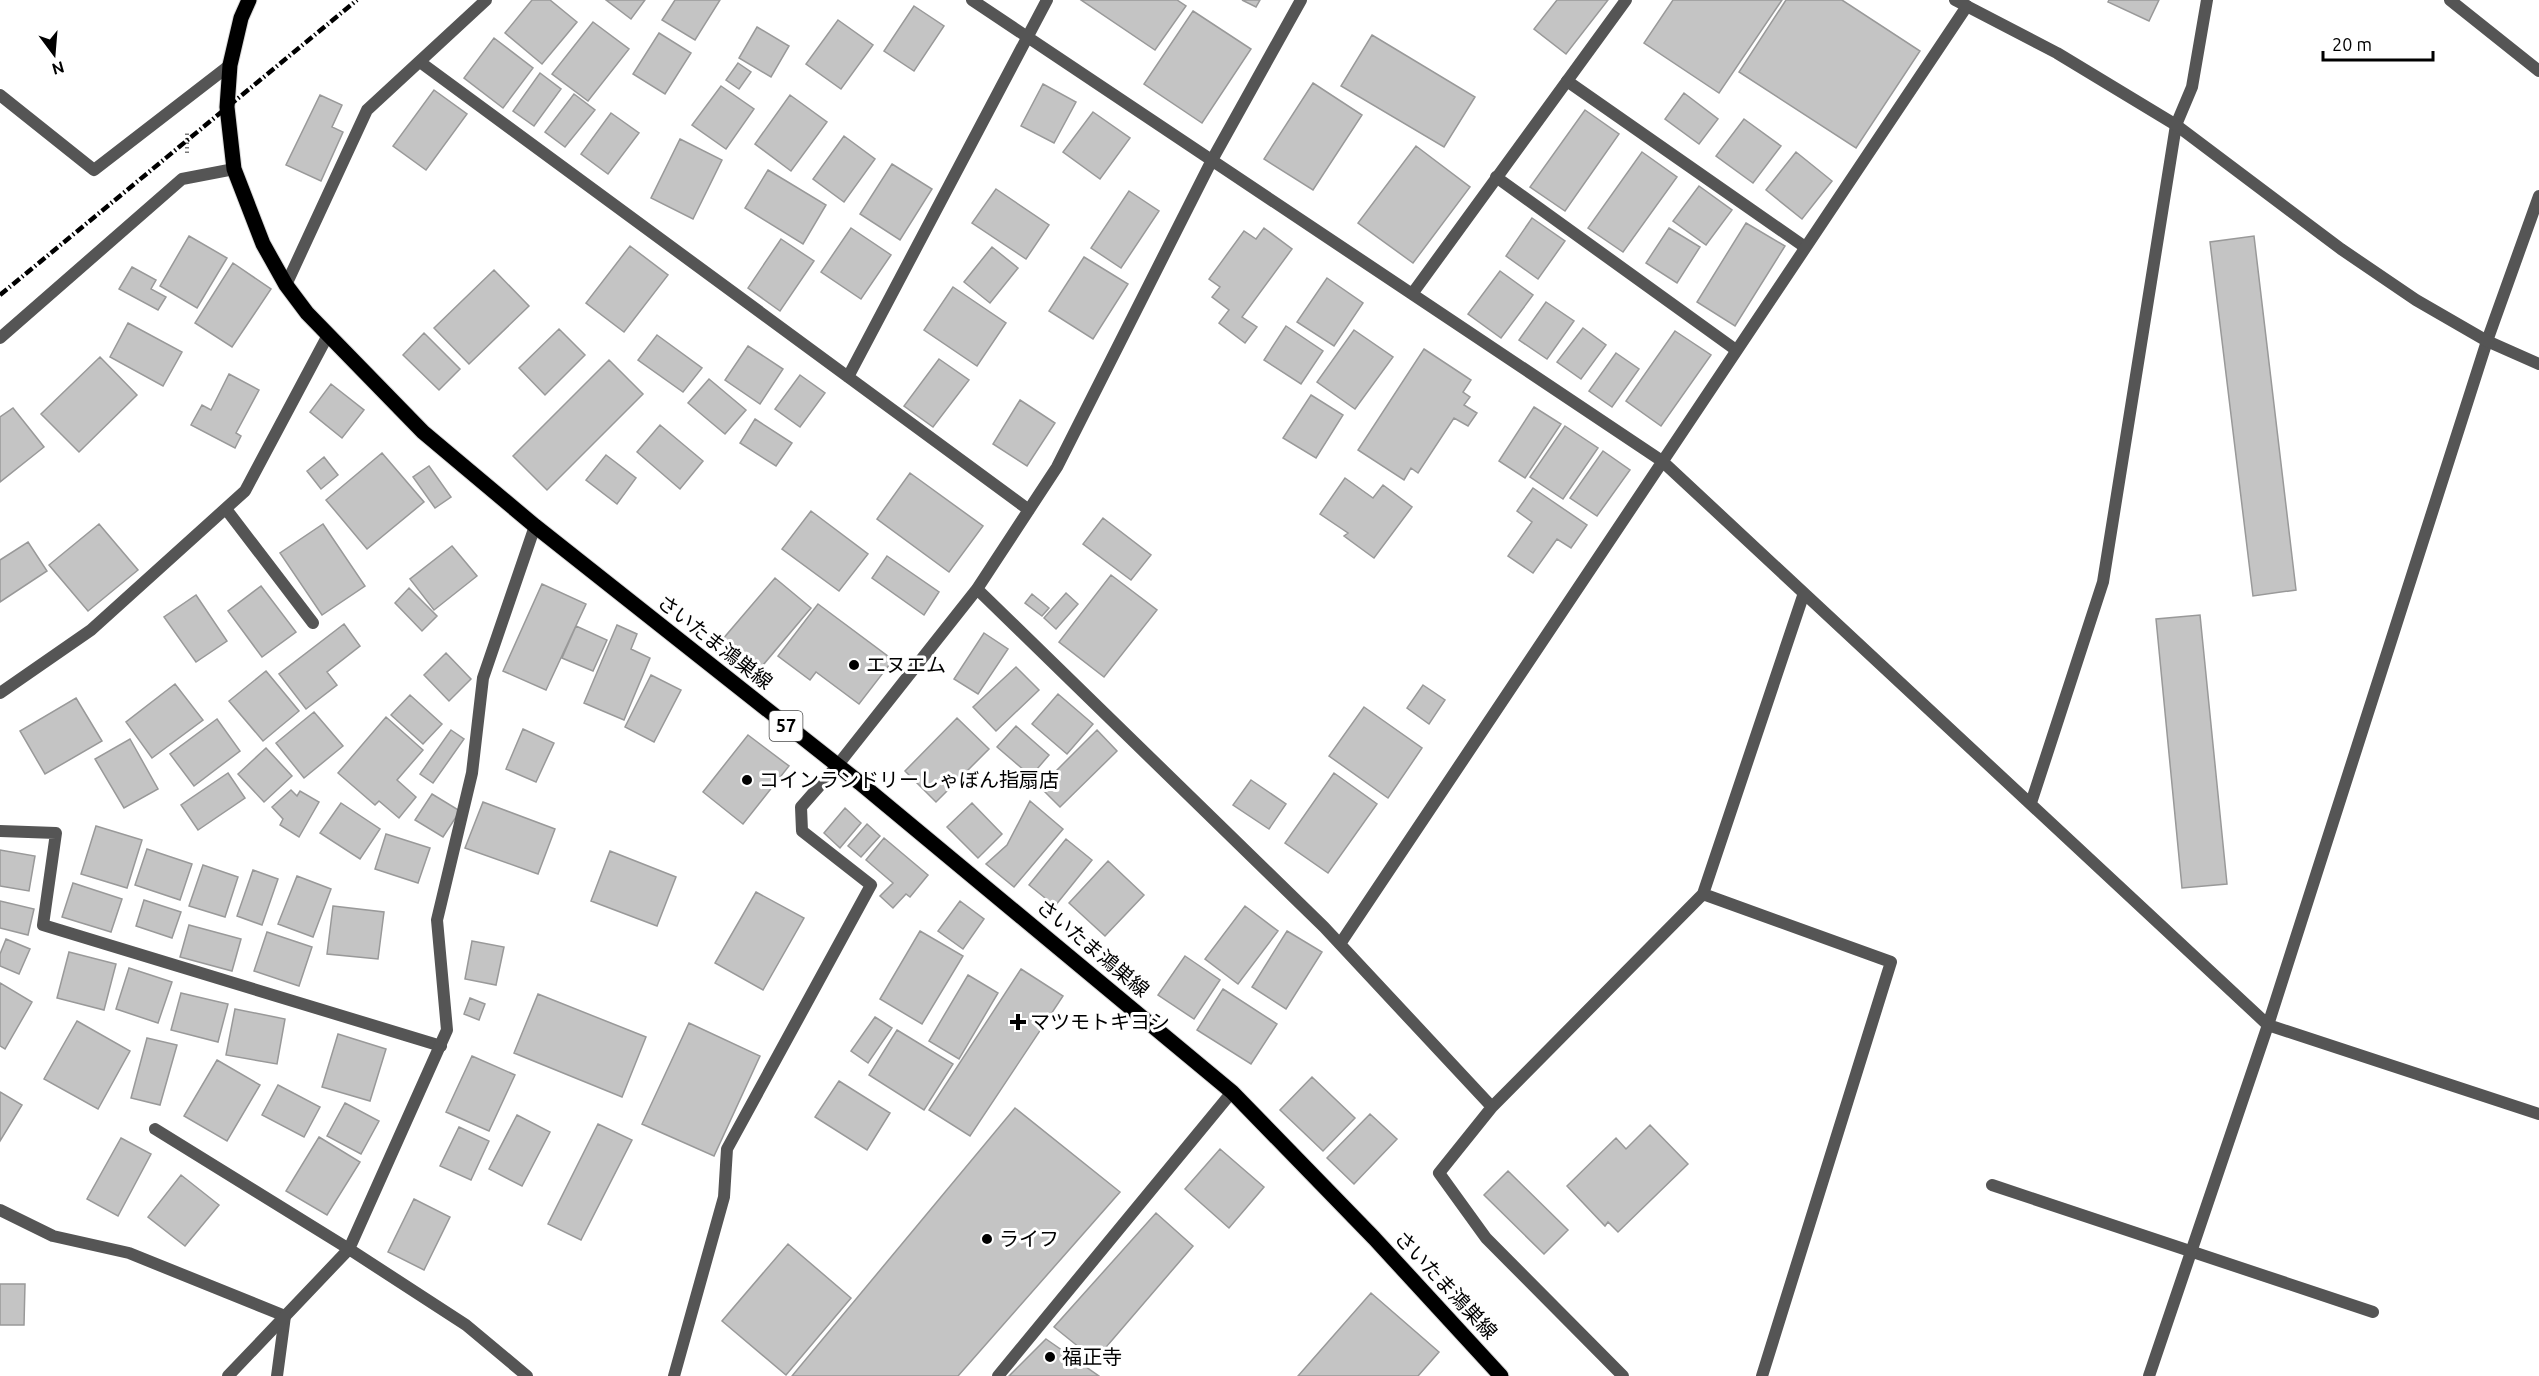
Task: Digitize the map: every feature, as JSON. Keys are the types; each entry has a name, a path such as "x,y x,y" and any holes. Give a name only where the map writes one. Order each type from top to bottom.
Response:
{"main road":[{"name":"さいたま鴻巣線","path":"249,0 241,18 230,65 227,107 234,169 262,244 286,285 307,312 423,432 535,526 837,766 1232,1092 1374,1238 1501,1376"}],"street":[{"path":"286,285 367,110 486,0"},
{"path":"972,0 1662,461 2268,1025 2539,1114"},
{"path":"848,377 1047,0"},
{"path":"674,1376 724,1197 727,1149 871,885 802,831 801,807 837,766 977,589 1057,467 1212,160 1301,0"},
{"path":"1412,294 1626,0"},
{"path":"1955,0 2057,53 2176,125 2341,249 2416,300 2487,341 2539,364"},
{"path":"2031,803 2103,582 2176,125 2192,87 2207,0"},
{"path":"2450,0 2539,71"},
{"path":"1340,944 1967,6"},
{"path":"420,62 1029,510"},
{"path":"0,95 94,170 230,65"},
{"path":"1567,81 1805,247"},
{"path":"0,338 186,178 234,169"},
{"path":"1497,177 1736,350"},
{"path":"2149,1376 2268,1025 2487,341 2539,196"},
{"path":"0,693 91,630 245,491 328,335"},
{"path":"226,509 314,623"},
{"path":"228,1376 349,1250 447,1030 437,920 472,773 483,678 535,526"},
{"path":"977,589 1340,944 1492,1107"},
{"path":"1623,1376 1486,1238 1439,1173 1492,1107 1703,894 1804,593"},
{"path":"0,831 56,833 44,925 441,1046"},
{"path":"1703,894 1891,962 1762,1376"},
{"path":"998,1376 1232,1092"},
{"path":"155,1129 466,1325 527,1376"},
{"path":"1992,1185 2373,1312"},
{"path":"0,1210 53,1236 129,1253 285,1316"},
{"path":"277,1376 285,1316"}],"path":[{"path":"186,178 188,97"}],"building":[{"path":"532,0 550,0 577,22 542,64 505,33"},
{"path":"606,0 645,0 631,19"},
{"path":"675,0 720,0 695,40 662,20"},
{"path":"1081,0 1177,0 1186,6 1155,50"},
{"path":"1242,0 1260,0 1256,7"},
{"path":"1557,0 1608,0 1566,54 1534,29"},
{"path":"1673,0 1782,0 1719,93 1644,43"},
{"path":"1786,0 1842,0 1920,51 1856,148 1739,72"},
{"path":"2109,0 2159,0 2149,21 2108,2"},
{"path":"914,6 944,26 914,71 884,51"},
{"path":"1193,11 1251,49 1202,123 1144,84"},
{"path":"838,20 873,45 841,89 806,64"},
{"path":"593,22 629,49 588,101 552,74"},
{"path":"757,27 789,46 771,77 739,58"},
{"path":"659,33 691,53 665,94 633,74"},
{"path":"1372,35 1475,97 1444,147 1341,86"},
{"path":"494,38 533,68 503,108 464,78"},
{"path":"738,63 751,72 739,89 726,80"},
{"path":"540,73 561,89 534,126 513,111"},
{"path":"1313,83 1362,115 1313,190 1264,159"},
{"path":"1043,84 1076,102 1054,143 1021,126"},
{"path":"721,86 754,109 726,149 692,125"},
{"path":"434,90 467,114 426,170 393,146"},
{"path":"1684,93 1718,119 1699,144 1665,119"},
{"path":"574,94 595,110 565,147 545,132"},
{"path":"320,95 342,105 332,127 343,132 321,181 286,165"},
{"path":"790,95 827,122 791,171 755,144"},
{"path":"1585,110 1619,134 1565,211 1530,187"},
{"path":"1093,112 1130,138 1100,179 1063,152"},
{"path":"611,113 639,133 608,174 581,154"},
{"path":"1744,119 1781,146 1753,183 1716,156"},
{"path":"844,136 875,159 844,202 813,179"},
{"path":"680,139 722,160 693,219 651,198"},
{"path":"1416,146 1470,187 1413,263 1358,223"},
{"path":"1642,152 1677,177 1623,252 1588,228"},
{"path":"1796,152 1832,181 1802,219 1766,190"},
{"path":"892,164 932,189 900,240 860,214"},
{"path":"768,170 826,205 803,244 745,208"},
{"path":"1699,186 1732,210 1706,245 1673,221"},
{"path":"996,189 1049,225 1026,259 972,223"},
{"path":"1129,191 1159,211 1121,268 1091,248"},
{"path":"1532,218 1565,241 1538,279 1506,256"},
{"path":"1746,223 1785,246 1735,326 1697,302"},
{"path":"851,228 891,255 861,299 821,272"},
{"path":"1264,228 1292,249 1242,317 1257,327 1245,343 1219,323 1229,310 1212,297 1220,287 1209,279 1244,231 1256,239"},
{"path":"1669,228 1700,247 1677,283 1646,263"},
{"path":"189,236 227,258 197,308 160,286"},
{"path":"2254,236 2296,590 2253,596 2210,242"},
{"path":"781,239 814,261 780,311 748,288"},
{"path":"630,246 668,275 624,332 586,303"},
{"path":"992,247 1018,268 990,303 964,282"},
{"path":"1084,257 1128,284 1093,339 1049,311"},
{"path":"233,263 271,289 232,347 195,323"},
{"path":"132,267 156,280 151,289 166,297 158,310 119,289"},
{"path":"494,270 529,306 469,364 434,328"},
{"path":"1500,271 1533,295 1501,338 1468,314"},
{"path":"1327,278 1363,303 1334,346 1297,322"},
{"path":"953,287 1006,323 977,366 924,330"},
{"path":"1546,302 1574,321 1547,359 1519,340"},
{"path":"128,323 182,352 163,386 110,357"},
{"path":"1286,326 1323,351 1301,384 1264,360"},
{"path":"1583,328 1606,345 1581,379 1557,362"},
{"path":"559,329 585,355 545,395 519,368"},
{"path":"1354,330 1393,357 1355,409 1317,382"},
{"path":"1675,331 1711,355 1661,426 1626,401"},
{"path":"424,333 460,369 439,390 403,355"},
{"path":"657,335 702,368 683,392 638,360"},
{"path":"748,346 783,369 760,404 725,380"},
{"path":"1424,349 1471,380 1463,392 1470,397 1464,405 1477,413 1468,426 1454,418 1418,473 1411,468 1404,480 1358,450"},
{"path":"1616,353 1639,369 1612,407 1589,391"},
{"path":"100,357 137,395 79,452 41,414"},
{"path":"939,359 969,380 933,427 904,406"},
{"path":"609,360 643,394 547,490 513,456"},
{"path":"229,374 259,390 236,433 241,436 235,448 191,425 202,405 211,410"},
{"path":"800,375 825,393 800,427 775,409"},
{"path":"709,379 746,410 725,434 688,403"},
{"path":"331,384 364,410 342,438 310,412"},
{"path":"1311,395 1343,415 1316,458 1283,438"},
{"path":"1020,400 1055,423 1027,466 993,444"},
{"path":"1534,407 1561,424 1525,478 1499,461"},
{"path":"13,408 44,447 0,482 0,417"},
{"path":"755,419 792,443 776,466 740,443"},
{"path":"660,425 703,461 680,489 637,452"},
{"path":"1565,426 1598,448 1563,499 1530,477"},
{"path":"1603,451 1630,470 1597,516 1570,498"},
{"path":"382,453 424,502 367,549 326,500"},
{"path":"606,455 636,478 617,504 586,480"},
{"path":"324,457 338,475 321,489 307,471"},
{"path":"429,466 451,497 435,508 413,477"},
{"path":"910,473 983,526 949,572 877,519"},
{"path":"1345,478 1373,498 1383,485 1412,507 1374,558 1344,536 1348,533 1320,514"},
{"path":"1533,488 1587,525 1571,548 1557,539 1533,573 1508,556 1532,522 1517,511"},
{"path":"811,511 868,554 839,591 782,549"},
{"path":"1103,518 1151,555 1131,580 1083,544"},
{"path":"99,524 138,570 88,611 49,565"},
{"path":"323,524 365,586 322,615 280,553"},
{"path":"28,542 47,571 0,602 0,560"},
{"path":"452,546 477,576 434,610 410,579"},
{"path":"887,556 939,592 924,615 872,578"},
{"path":"1111,575 1157,610 1104,677 1059,642"},
{"path":"775,578 811,608 758,671 722,640"},
{"path":"542,584 586,604 546,690 503,671"},
{"path":"261,586 296,632 262,657 228,611"},
{"path":"409,588 437,616 422,631 395,603"},
{"path":"1066,593 1078,604 1056,629 1044,618"},
{"path":"1032,594 1049,608 1042,616 1025,603"},
{"path":"196,595 227,641 196,662 164,617"},
{"path":"818,604 893,660 859,704 816,672 810,680 778,656"},
{"path":"2200,615 2227,884 2182,888 2156,619"},
{"path":"344,624 360,646 327,672 337,685 306,709 279,674"},
{"path":"617,625 637,634 631,649 650,658 624,720 584,703"},
{"path":"576,626 607,640 593,671 562,658"},
{"path":"984,633 1008,649 978,694 954,679"},
{"path":"446,653 471,679 449,701 424,675"},
{"path":"1016,667 1039,690 996,731 973,707"},
{"path":"266,671 299,711 263,741 229,701"},
{"path":"651,675 681,690 654,742 625,727"},
{"path":"175,684 203,720 152,758 126,722"},
{"path":"1423,685 1445,700 1429,724 1407,708"},
{"path":"1058,694 1093,724 1067,754 1032,724"},
{"path":"410,695 442,724 423,744 391,715"},
{"path":"76,698 102,741 45,774 20,731"},
{"path":"1364,707 1422,748 1388,798 1329,756"},
{"path":"314,712 343,746 304,778 276,743"},
{"path":"386,717 423,750 397,780 416,797 399,818 379,801 375,805 338,773"},
{"path":"957,718 989,749 936,802 905,771"},
{"path":"217,719 240,751 194,786 170,754"},
{"path":"1016,726 1049,755 1031,776 997,747"},
{"path":"523,729 554,743 536,782 506,769"},
{"path":"451,730 464,739 433,783 420,774"},
{"path":"1097,730 1117,751 1060,807 1040,787"},
{"path":"748,735 789,766 743,824 703,792"},
{"path":"130,739 158,789 124,808 95,759"},
{"path":"266,748 292,776 264,802 238,774"},
{"path":"228,773 245,798 198,830 181,805"},
{"path":"1334,773 1377,804 1328,873 1285,843"},
{"path":"1251,780 1286,804 1269,829 1233,805"},
{"path":"291,790 297,796 300,791 319,802 299,837 280,825 283,819 272,807"},
{"path":"432,794 460,811 443,837 415,820"},
{"path":"1030,801 1063,829 1014,887 986,864 1007,845"},
{"path":"483,802 555,829 538,874 465,848"},
{"path":"341,803 380,829 360,859 320,833"},
{"path":"972,803 1002,834 978,858 947,827"},
{"path":"845,808 861,823 840,848 824,833"},
{"path":"867,824 880,836 861,857 848,846"},
{"path":"96,826 142,840 127,888 81,874"},
{"path":"386,834 430,848 418,883 375,869"},
{"path":"884,838 928,875 910,897 906,894 893,908 880,896 893,883 866,860"},
{"path":"1066,839 1092,860 1055,906 1029,885"},
{"path":"147,849 192,864 180,900 135,885"},
{"path":"0,850 35,856 29,891 0,886"},
{"path":"610,851 676,877 657,926 591,901"},
{"path":"1108,861 1144,895 1105,936 1069,903"},
{"path":"203,865 238,877 225,917 189,906"},
{"path":"253,870 278,879 262,925 237,916"},
{"path":"297,876 331,889 313,937 278,924"},
{"path":"73,883 122,899 111,932 62,917"},
{"path":"756,892 804,918 763,990 715,963"},
{"path":"144,900 181,912 172,938 136,926"},
{"path":"0,901 34,909 28,935 0,928"},
{"path":"960,901 984,919 963,949 938,931"},
{"path":"333,906 384,912 378,959 327,954"},
{"path":"1245,906 1278,931 1238,984 1205,959"},
{"path":"189,925 241,939 232,971 180,957"},
{"path":"920,931 963,956 922,1024 880,999"},
{"path":"1287,931 1322,952 1286,1009 1252,987"},
{"path":"267,932 312,947 299,986 254,971"},
{"path":"6,939 30,949 19,974 0,966 0,954"},
{"path":"472,941 504,947 496,985 465,979"},
{"path":"69,952 116,964 104,1010 57,998"},
{"path":"1185,956 1220,980 1194,1019 1158,995"},
{"path":"129,968 172,982 158,1023 116,1009"},
{"path":"1021,969 1063,996 970,1136 929,1110"},
{"path":"968,975 998,993 959,1059 929,1041"},
{"path":"0,983 32,1002 5,1049 0,1046"},
{"path":"1223,989 1277,1024 1251,1064 1197,1030"},
{"path":"181,993 228,1004 218,1042 171,1030"},
{"path":"538,994 646,1037 622,1097 514,1053"},
{"path":"470,998 485,1004 479,1020 464,1014"},
{"path":"235,1009 285,1019 277,1064 226,1055"},
{"path":"875,1017 892,1028 868,1063 851,1051"},
{"path":"77,1021 130,1051 98,1109 44,1079"},
{"path":"689,1023 760,1056 714,1156 642,1124"},
{"path":"897,1030 953,1064 924,1110 869,1075"},
{"path":"338,1034 386,1049 370,1101 322,1087"},
{"path":"147,1038 177,1045 160,1105 131,1098"},
{"path":"472,1056 515,1075 489,1131 446,1112"},
{"path":"217,1060 260,1085 227,1141 184,1116"},
{"path":"1312,1077 1355,1118 1323,1151 1280,1110"},
{"path":"839,1081 890,1113 867,1150 815,1117"},
{"path":"278,1085 320,1107 304,1137 262,1115"},
{"path":"0,1092 22,1105 0,1141"},
{"path":"345,1103 379,1121 361,1154 327,1136"},
{"path":"1015,1108 1120,1192 958,1376 792,1376"},
{"path":"1370,1114 1397,1139 1354,1184 1327,1158"},
{"path":"517,1115 550,1132 522,1186 489,1169"},
{"path":"598,1124 632,1140 581,1240 548,1224"},
{"path":"1650,1125 1688,1164 1618,1232 1608,1222 1605,1226 1567,1186 1616,1138 1626,1149"},
{"path":"459,1127 489,1141 471,1180 440,1166"},
{"path":"319,1137 360,1162 327,1215 286,1191"},
{"path":"121,1138 151,1154 118,1216 87,1199"},
{"path":"1220,1149 1264,1187 1229,1228 1185,1189"},
{"path":"1508,1171 1568,1230 1544,1254 1484,1195"},
{"path":"181,1175 219,1205 185,1246 148,1217"},
{"path":"414,1199 450,1217 424,1270 388,1252"},
{"path":"1156,1213 1193,1246 1095,1360 1054,1327"},
{"path":"788,1244 851,1298 786,1375 722,1321"},
{"path":"0,1284 25,1284 24,1325 0,1325"},
{"path":"1371,1293 1439,1352 1418,1376 1298,1376"},
{"name":"福正寺","path":"1046,1339 1099,1376 1009,1376"}],"railway":[{"path":"0,295 357,0"}],"place":[{"name":"エヌエム","path":"854,665"},
{"name":"コインランドリーしゃぼん指扇店","path":"747,780"},
{"name":"マツモトキヨシ","path":"1018,1022"},
{"name":"ライフ","path":"987,1239"},
{"name":"福正寺","path":"1050,1357"}]}
